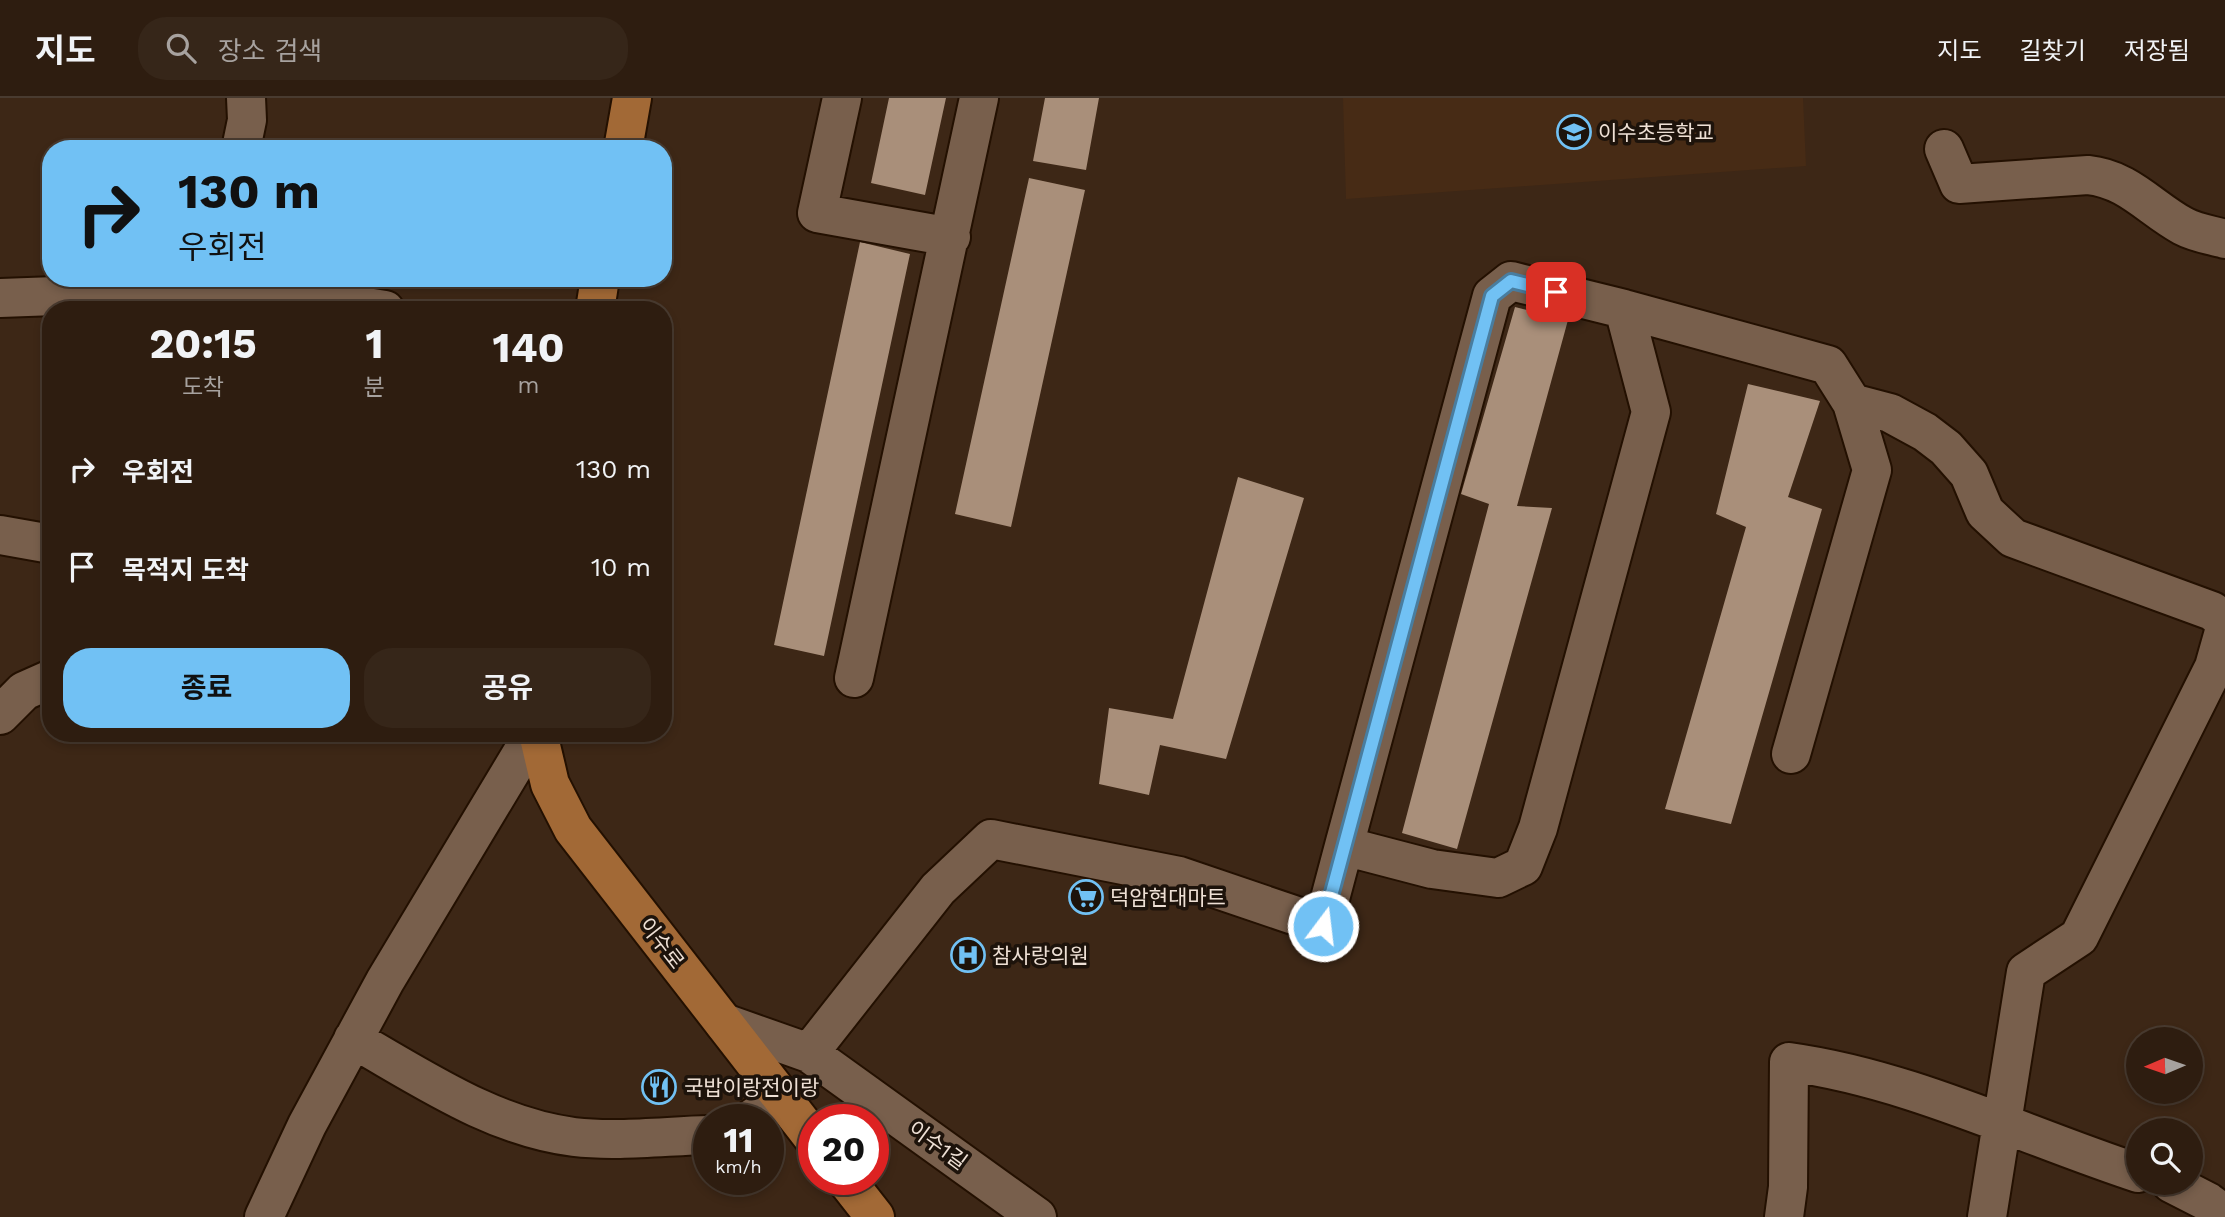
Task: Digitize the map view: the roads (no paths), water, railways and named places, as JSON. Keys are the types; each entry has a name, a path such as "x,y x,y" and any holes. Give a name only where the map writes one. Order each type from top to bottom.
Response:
{"main road":[{"path":"625,140 632,98"},
{"name":"이수로","path":"538,742 550,784 573,830 798,1118"},
{"path":"858,1195 875,1217"}],"street":[{"path":"243,140 247,120 246,98"},
{"path":"842,98 817,213 951,237"},
{"path":"854,678 979,98"},
{"path":"1944,149 1959,184 2088,175 2105,177 2156,205 2182,225 2225,239"},
{"path":"809,1053 938,889 991,839 1179,876 1323,926 1492,296 1511,281 1828,365 1852,403 1872,470 1791,754"},
{"path":"0,298 138,293 174,287"},
{"path":"255,287 334,301"},
{"path":"1344,846 1432,869 1498,878 1523,866 1538,828 1651,412 1624,309"},
{"path":"1852,403 1890,413 1925,432 1946,449 1969,474 1985,512 2013,538 2212,611 2225,621"},
{"path":"0,535 42,542"},
{"path":"1987,1217 2026,972 2079,937 2214,667 2225,628"},
{"path":"0,715 24,691 42,683"},
{"path":"264,1217 385,981 531,742"},
{"name":"이수1길","path":"724,1023 809,1053 1037,1217"},
{"path":"354,1039 470,1104 526,1126 575,1137 693,1135"},
{"path":"1784,1217 1788,1187 1789,1062 1821,1066 1910,1089 2055,1146 2126,1168"},
{"path":"773,1104 782,1098"},
{"path":"2194,1195 2225,1215"}],"place":[{"name":"이수초등학교","path":"1574,132"},
{"name":"덕암현대마트","path":"1086,897"},
{"name":"참사랑의원","path":"968,955"},
{"name":"국밥이랑전이랑","path":"659,1087"}]}
